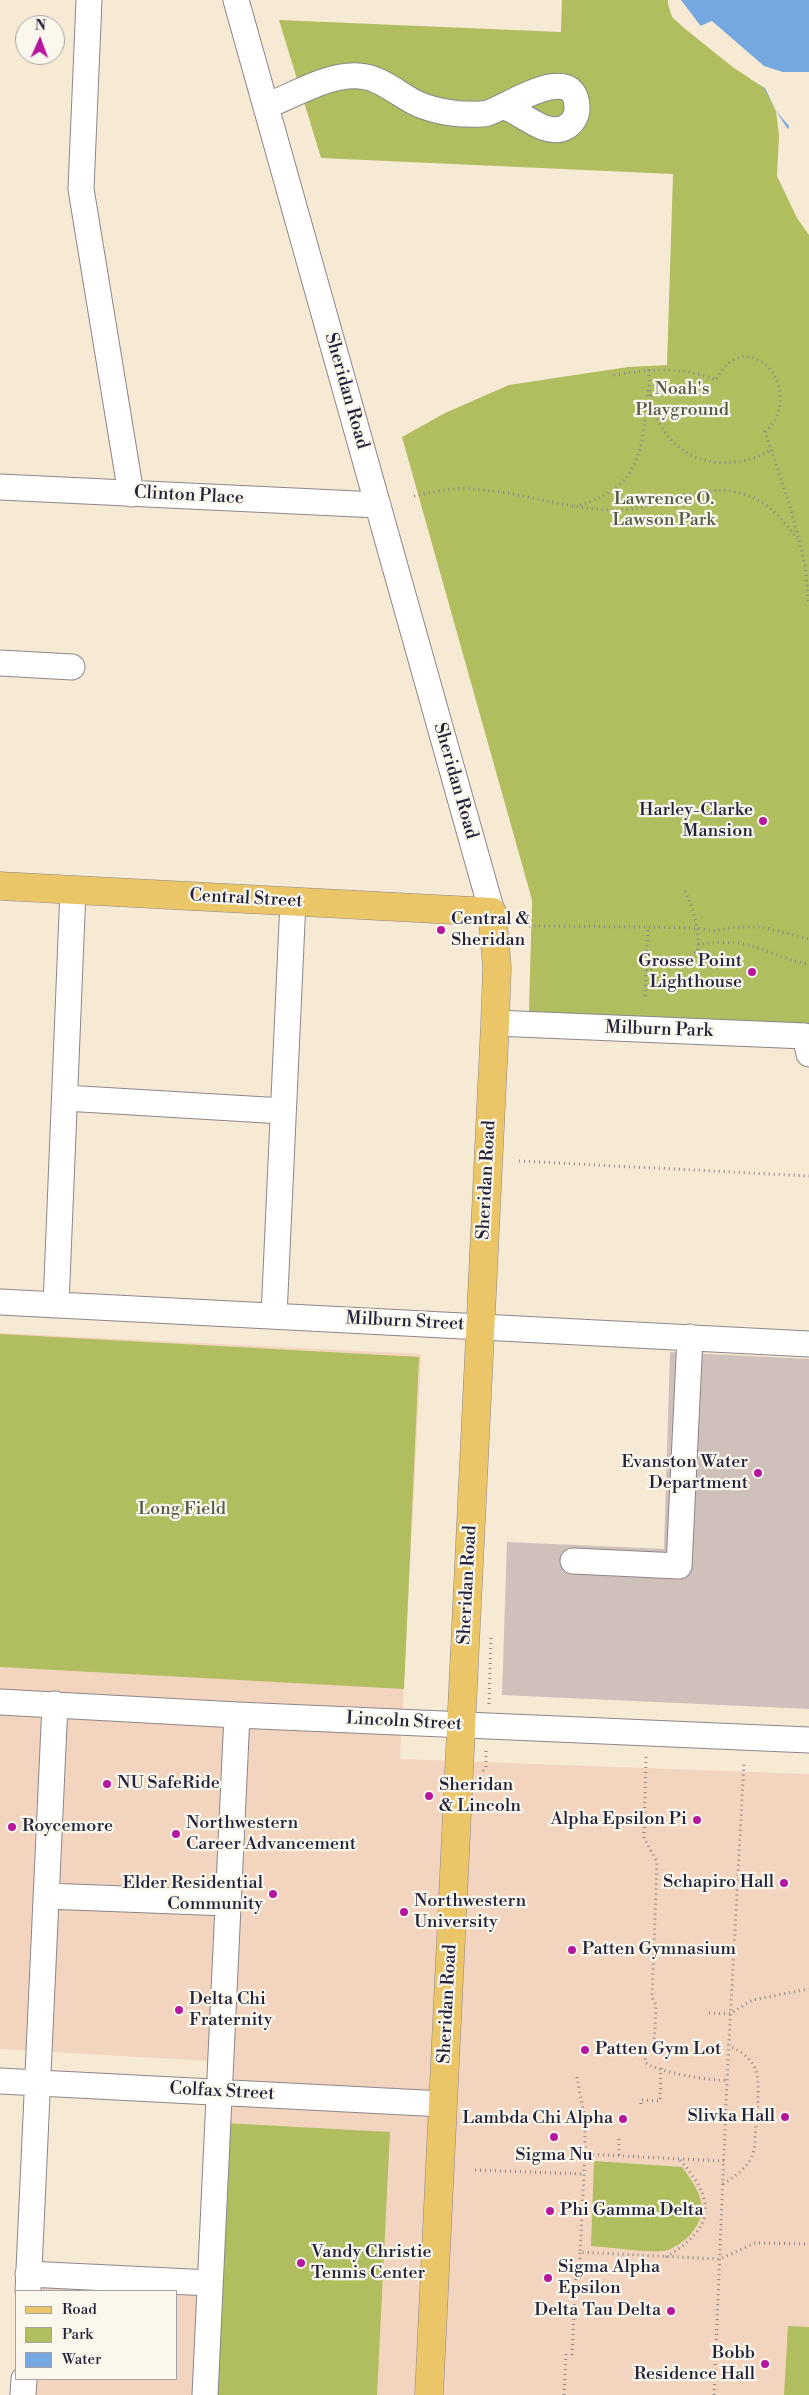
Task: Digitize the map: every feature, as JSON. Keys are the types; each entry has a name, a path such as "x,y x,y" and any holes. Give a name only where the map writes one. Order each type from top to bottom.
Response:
{"main road":[{"name":"Central Street","path":"0,886 492,912"},
{"name":"Sheridan Road","path":"430,2395 495,1023 497,967 492,912"}],"street":[{"path":"88,0 81,189 131,494"},
{"name":"Sheridan Road","path":"236,0 492,912"},
{"path":"266,106 326,82 360,76 376,81 415,103 436,109 460,114 485,114 505,107"},
{"name":"Clinton Place","path":"0,487 378,505"},
{"path":"0,663 72,667"},
{"path":"56,1305 73,890"},
{"path":"274,1316 292,901"},
{"name":"Milburn Park","path":"495,1023 805,1036 809,1054"},
{"path":"65,1098 283,1111"},
{"name":"Milburn Street","path":"0,1302 809,1344"},
{"path":"573,1561 679,1566 690,1337"},
{"name":"Lincoln Street","path":"0,1702 236,1715 809,1740"},
{"path":"55,1704 28,2283 210,2283"},
{"path":"205,2395 236,1715"},
{"path":"46,1896 228,1903"},
{"name":"Colfax Street","path":"0,2081 443,2104"},
{"path":"23,2395 24,2380"}],"path":[{"path":"614,375 649,370 678,369 716,380 721,370 730,362 741,358 753,356 770,362"},
{"path":"577,506 599,499 616,489 632,468 642,444 649,370"},
{"path":"649,380 652,403 658,422 674,443 692,456 717,464 728,464 750,461 771,450"},
{"path":"783,414 779,421 765,432 799,542 805,568 809,605"},
{"path":"414,496 447,489 472,489 590,509 632,509 710,490 735,492 757,500 778,514 799,542"},
{"path":"685,891 695,914 698,928 698,950 685,960"},
{"path":"528,926 648,926 698,928 714,932 736,927 762,927 809,939"},
{"path":"645,996 648,926"},
{"path":"698,944 719,942 747,945 791,962 809,964"},
{"path":"646,963 656,963"},
{"path":"646,970 656,970"},
{"path":"519,1161 809,1176"},
{"path":"646,1757 644,1838 657,1862 652,1997 656,2005 654,2046 646,2052 645,2062 698,2079 727,2080"},
{"path":"714,2395 730,2014 744,1761"},
{"path":"709,2013 730,2014 752,2000 809,1989"},
{"path":"723,2184 748,2165 754,2151 758,2080 756,2069 742,2052 729,2046"},
{"path":"641,2104 641,2100 660,2101 661,2068"},
{"path":"572,2355 576,2270 580,2270 585,2154 585,2120 577,2078"},
{"path":"726,2114 756,2115"},
{"path":"619,2136 619,2155"},
{"path":"585,2154 724,2161"},
{"path":"666,2256 694,2237 704,2221 705,2206 702,2188 678,2158"},
{"path":"475,2170 584,2174"},
{"path":"580,2252 720,2259 755,2243 809,2244"},
{"path":"564,2395 566,2354"}],"shaded area":[{"name":"Northwestern University","path":"0,1333 421,1354 400,1759 809,1774 809,2395 31,2395 32,2380 178,2380 178,2290 36,2290 36,2282 201,2290 210,2061 0,2049"},
{"name":"Evanston Water Department","path":"670,1352 809,1359 809,1709 502,1695 507,1542 664,1549"}],"green space":[{"path":"562,0 668,0 672,17 684,28 734,68 765,88 776,111 779,136 777,176 797,218 809,235 809,1025 529,1012 532,900 402,437 445,413 509,385 628,367 667,365 673,174 321,158 279,20 561,32"},
{"name":"Long Field","path":"0,1334 419,1357 404,1689 0,1667"},
{"name":"Vandy Christie Tennis Center","path":"225,2123 390,2132 377,2395 214,2395"},
{"path":"594,2161 682,2167 694,2184 701,2200 702,2209 697,2226 681,2242 671,2249 664,2251 638,2251 591,2246"},
{"path":"788,2326 809,2327 809,2395 784,2395"}],"water":[{"path":"681,0 809,0 809,188 807,168 791,134 764,88 703,29"}],"pier":[{"path":"712,21 764,66 783,72 809,72 809,190 807,188 804,168 787,133 789,126 776,111 765,88 752,80 698,27"}],"place":[{"name":"Harley-Clarke Mansion","path":"763,821"},
{"name":"Central & Sheridan","path":"441,930"},
{"name":"Grosse Point Lighthouse","path":"752,972"},
{"name":"Evanston Water Department","path":"758,1473"},
{"name":"NU SafeRide","path":"107,1784"},
{"name":"Sheridan & Lincoln","path":"429,1796"},
{"name":"Alpha Epsilon Pi","path":"697,1820"},
{"name":"Roycemore","path":"12,1827"},
{"name":"Northwestern Career Advancement","path":"176,1834"},
{"name":"Schapiro Hall","path":"784,1883"},
{"name":"Elder Residential Community","path":"273,1894"},
{"name":"Northwestern University","path":"404,1912"},
{"name":"Patten Gymnasium","path":"572,1950"},
{"name":"Delta Chi Fraternity","path":"179,2010"},
{"name":"Patten Gym Lot","path":"585,2050"},
{"name":"Slivka Hall","path":"785,2117"},
{"name":"Lambda Chi Alpha","path":"623,2119"},
{"name":"Sigma Nu","path":"554,2137"},
{"name":"Phi Gamma Delta","path":"550,2211"},
{"name":"Vandy Christie Tennis Center","path":"301,2263"},
{"name":"Sigma Alpha Epsilon","path":"548,2278"},
{"name":"Delta Tau Delta","path":"671,2311"},
{"name":"Bobb Residence Hall","path":"765,2364"}],"park label":[{"name":"Noah's Playground","path":"682,400"},
{"name":"Lawrence O. Lawson Park","path":"664,510"}]}
